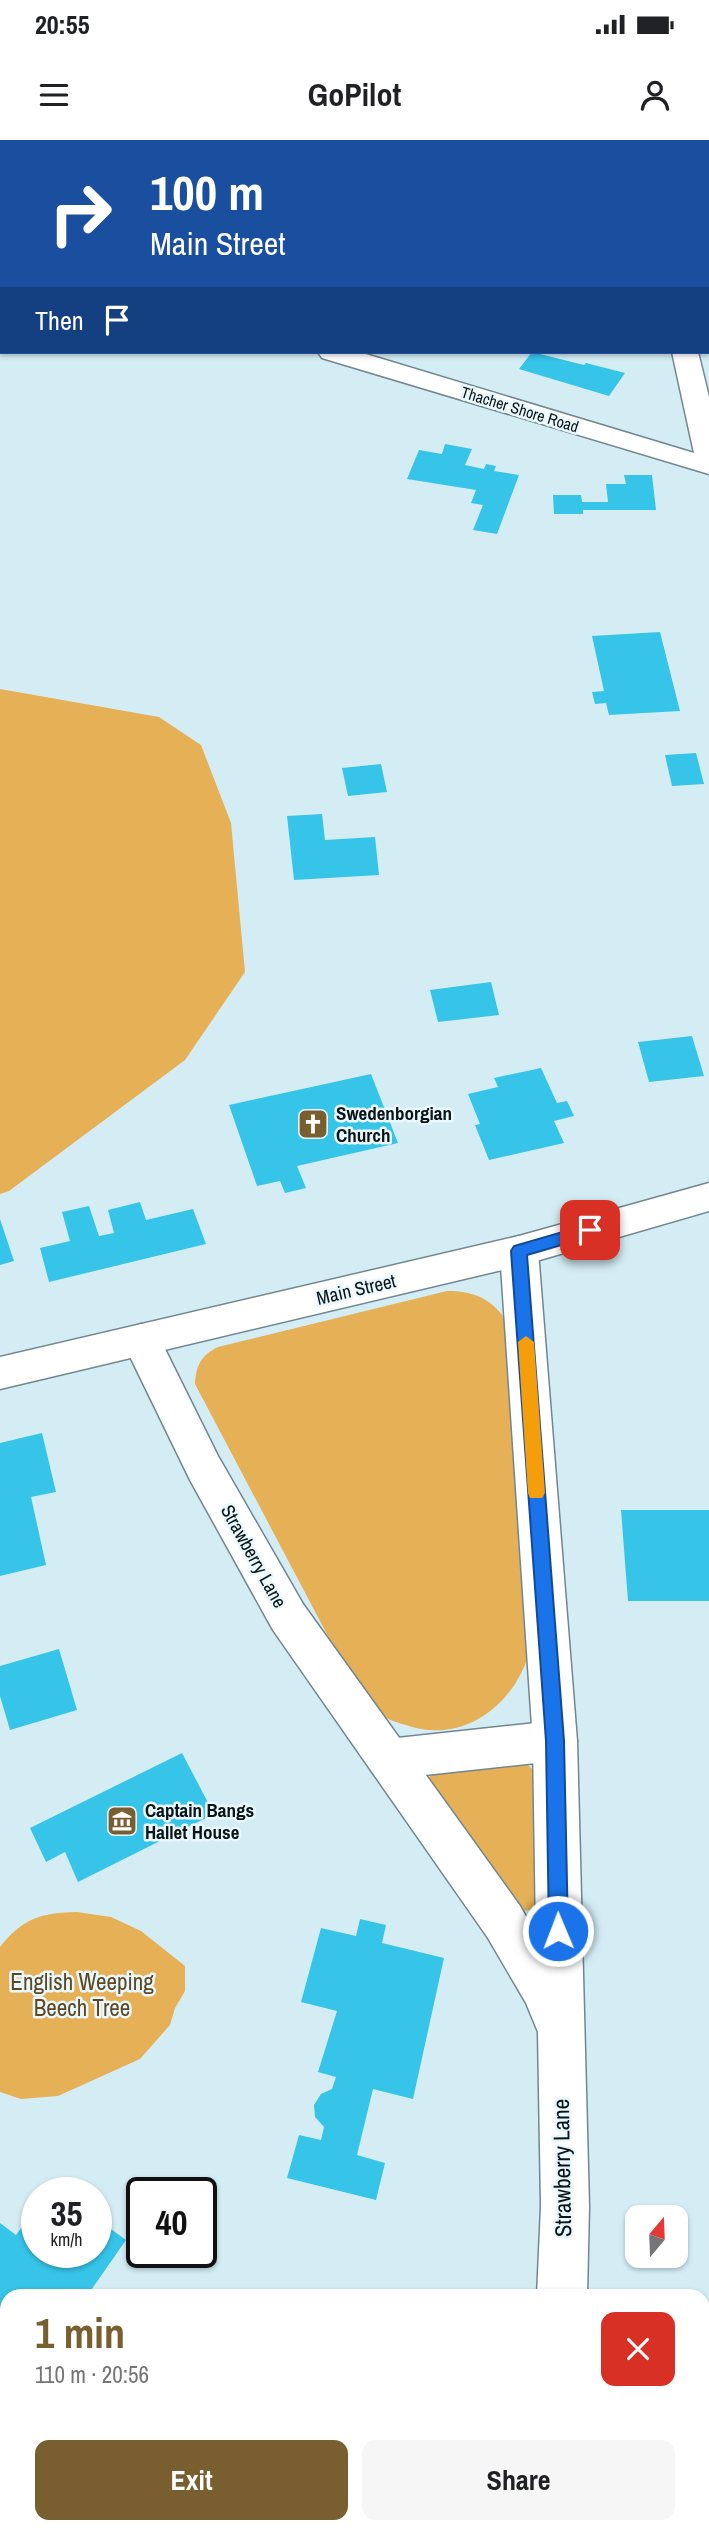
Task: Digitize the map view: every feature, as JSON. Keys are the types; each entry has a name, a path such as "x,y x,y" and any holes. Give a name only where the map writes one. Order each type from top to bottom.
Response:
{"street":[{"name":"Thacher Shore Road","path":"338,354 709,466"},
{"path":"685,354 709,457"},
{"name":"Main Street","path":"0,1373 519,1251 709,1197"},
{"name":"Strawberry Lane","path":"519,1251 555,1741 565,2206 562,2289"},
{"name":"Strawberry Lane","path":"141,1340 204,1468 288,1616 523,1952 546,1993 560,2040"},
{"path":"388,1759 555,1741"}],"green space":[{"path":"0,689 159,717 201,745 231,823 245,972 185,1060 9,1191 0,1194"},
{"path":"447,1291 465,1292 481,1297 494,1306 506,1320 530,1650 513,1687 485,1715 450,1729 430,1730 405,1725 383,1716 367,1701 349,1676 195,1384 200,1362 218,1347"},
{"path":"524,1761 532,1769 537,1898 534,1909 523,1911 518,1908 428,1780 431,1774"},
{"name":"English Weeping Beech Tree","path":"77,1912 111,1917 141,1931 185,1966 185,1991 175,2008 170,2025 140,2059 58,2096 21,2099 0,2092 0,1947 25,1923 43,1916"}],"building":[{"path":"530,354 540,354 625,373 609,396 519,369"},
{"path":"445,444 472,449 465,465 484,469 486,464 496,466 494,471 519,475 497,534 473,530 483,505 471,503 476,490 407,479 419,450 442,454"},
{"path":"624,475 652,475 656,510 583,510 583,514 554,514 553,495 581,495 582,502 608,502 606,484 626,484"},
{"path":"660,632 680,711 609,715 606,703 595,704 592,692 604,691 592,636"},
{"path":"696,753 704,784 672,786 665,755"},
{"path":"381,764 387,792 348,796 342,768"},
{"path":"322,814 325,840 375,837 379,875 294,880 287,816"},
{"path":"491,982 499,1015 438,1022 430,990"},
{"path":"692,1036 704,1076 649,1082 638,1042"},
{"path":"541,1068 557,1103 567,1101 574,1116 554,1121 564,1143 489,1160 475,1125 480,1124 468,1094 498,1087 494,1078"},
{"name":"Swedenborgian Church","path":"371,1074 398,1143 297,1166 306,1188 285,1193 280,1181 257,1186 229,1105"},
{"path":"140,1202 146,1220 193,1209 206,1244 49,1282 40,1248 70,1241 62,1212 89,1206 99,1236 114,1233 108,1210"},
{"path":"0,1219 14,1261 0,1265"},
{"path":"42,1433 56,1492 31,1497 46,1565 0,1576 0,1443"},
{"path":"621,1510 709,1510 709,1601 628,1601"},
{"path":"59,1649 77,1710 10,1730 0,1696 0,1666"},
{"name":"Captain Bangs Hallet House","path":"182,1753 214,1814 78,1882 65,1852 46,1862 30,1828"},
{"path":"360,1919 386,1925 382,1943 444,1958 413,2099 373,2089 357,2155 385,2163 376,2200 287,2178 299,2135 321,2140 324,2127 315,2117 314,2105 321,2094 332,2089 336,2077 318,2072 337,2011 301,2002 321,1928 356,1936"},
{"path":"0,2223 16,2235 21,2228 21,2268 106,2268 92,2289 0,2289"},
{"path":"112,2230 126,2240 112,2260"}],"slow traffic":[{"path":"526,1342 536,1493"}],"place":[{"name":"Swedenborgian Church","path":"313,1124"},
{"name":"Captain Bangs Hallet House","path":"122,1821"}],"route":[{"path":"558,1931 555,1741 519,1251 590,1230"}]}
